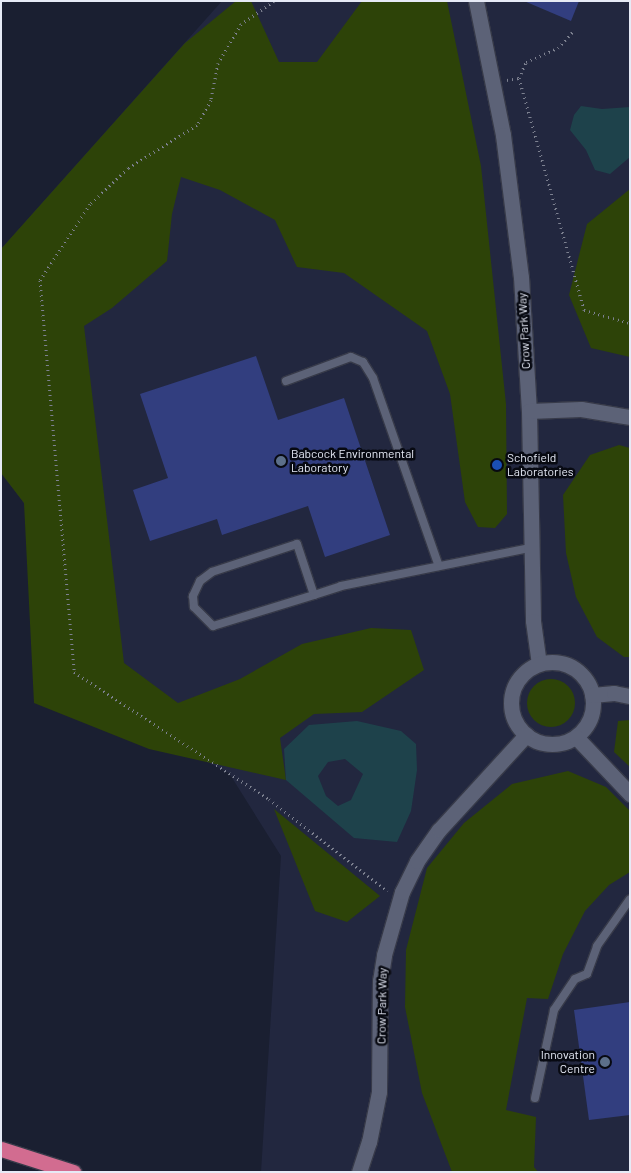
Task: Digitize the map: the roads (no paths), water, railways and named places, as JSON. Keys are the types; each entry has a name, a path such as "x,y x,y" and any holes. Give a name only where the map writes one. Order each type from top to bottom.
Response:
{"highway":[{"path":"1,1149 72,1172"}],"street":[{"name":"Crow Park Way","path":"476,1 494,82 521,277 529,411 530,548 533,622 539,664"},
{"path":"529,411 581,409 630,418"},
{"path":"556,662 573,668 586,679 592,695 592,711 586,727 576,737 550,744 526,735 512,714 513,690 524,674 539,664 556,662"},
{"path":"592,695 614,692 630,696"},
{"name":"Crow Park Way","path":"359,1172 369,1142 379,1092 380,981 386,947 399,900 417,861 439,830 526,735"},
{"path":"576,737 630,794"}],"lane":[{"path":"286,381 351,357 363,362 374,378 439,566"},
{"path":"314,595 297,544 212,572 200,581 193,596 194,607 213,626 314,595 439,566 530,548"},
{"path":"535,1098 554,1010 575,979 588,974 597,946 630,899"}],"place":[{"name":"Babcock Environmental Laboratory","path":"281,461"},
{"name":"Schofield Laboratories","path":"497,465"},
{"name":"Innovation Centre","path":"605,1062"}]}
